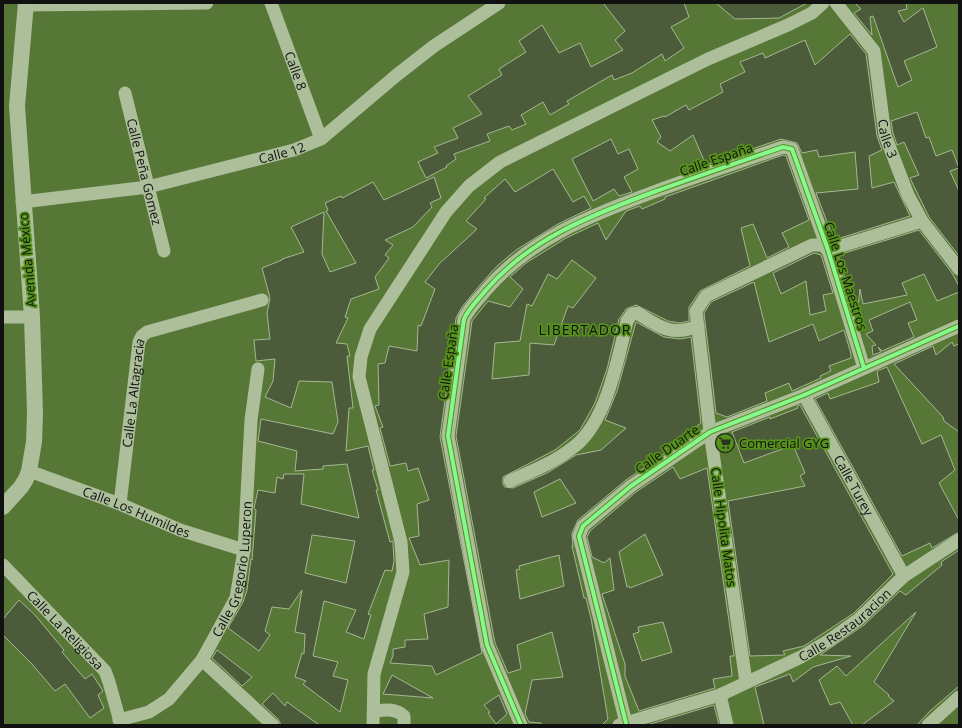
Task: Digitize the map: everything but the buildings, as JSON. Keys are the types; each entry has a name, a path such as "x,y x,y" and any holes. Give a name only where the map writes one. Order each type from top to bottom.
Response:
{"street":[{"path":"26,4 207,3"},
{"name":"Calle 8","path":"271,3 321,139"},
{"name":"Calle 12","path":"22,202 148,187 294,150 321,139 410,64 498,3"},
{"path":"373,725 374,674 403,572 401,542 359,377 361,358 370,329 446,212 469,186 500,162 708,59 788,25 812,13 823,3"},
{"name":"Calle 3","path":"836,3 874,51 885,135 908,195 922,221 959,270"},
{"name":"Avenida México","path":"3,508 21,487 29,471 34,442 35,413 32,317 22,202 17,106 26,4"},
{"name":"Calle Peña Gomez","path":"125,93 164,251"},
{"name":"Calle España","path":"521,725 487,645 448,436 464,319 468,311 492,283 549,237 606,210 676,184 783,147 788,147"},
{"name":"Calle Los Maestros","path":"788,147 792,149 828,250 864,368"},
{"name":"Calle Hipolita Matos","path":"746,682 710,432 696,311 706,296 812,245 822,245 828,250 922,221"},
{"name":"Calle La Altagracia","path":"120,504 139,342 142,336 147,332 262,300"},
{"path":"510,481 548,465 576,446 593,427 613,376 627,321 632,314 637,313 658,326 676,332 687,331 698,326"},
{"path":"3,316 32,317"},
{"name":"Calle Duarte","path":"622,724 580,543 580,531 631,486 710,432 804,395 959,326"},
{"name":"Calle Gregorio Luperon","path":"120,722 149,712 169,699 202,660 236,598 244,550 251,420 258,369"},
{"name":"Calle Turey","path":"804,395 904,576"},
{"name":"Calle Los Humildes","path":"29,471 120,504 180,530 244,550"},
{"name":"Calle Restauracion","path":"720,695 801,657 828,641 859,619 904,576 959,540"},
{"name":"Calle La Religiosa","path":"3,565 105,670 110,682 120,722"},
{"path":"202,660 273,725"},
{"path":"622,724 720,695 726,721"},
{"path":"928,725 959,697"},
{"path":"374,711 388,710 399,712 404,716 404,725"}],"cycle path":[{"path":"521,725 487,645 448,436 464,319 471,308 503,272 541,243 583,220 700,175 783,147 792,149 828,250 864,368"},
{"path":"626,723 579,536 583,526 631,486 710,432 804,395 959,326"}],"place":[{"name":"Comercial GYG","path":"725,443"}],"district":[{"name":"LIBERTADOR","path":"585,329"}]}
